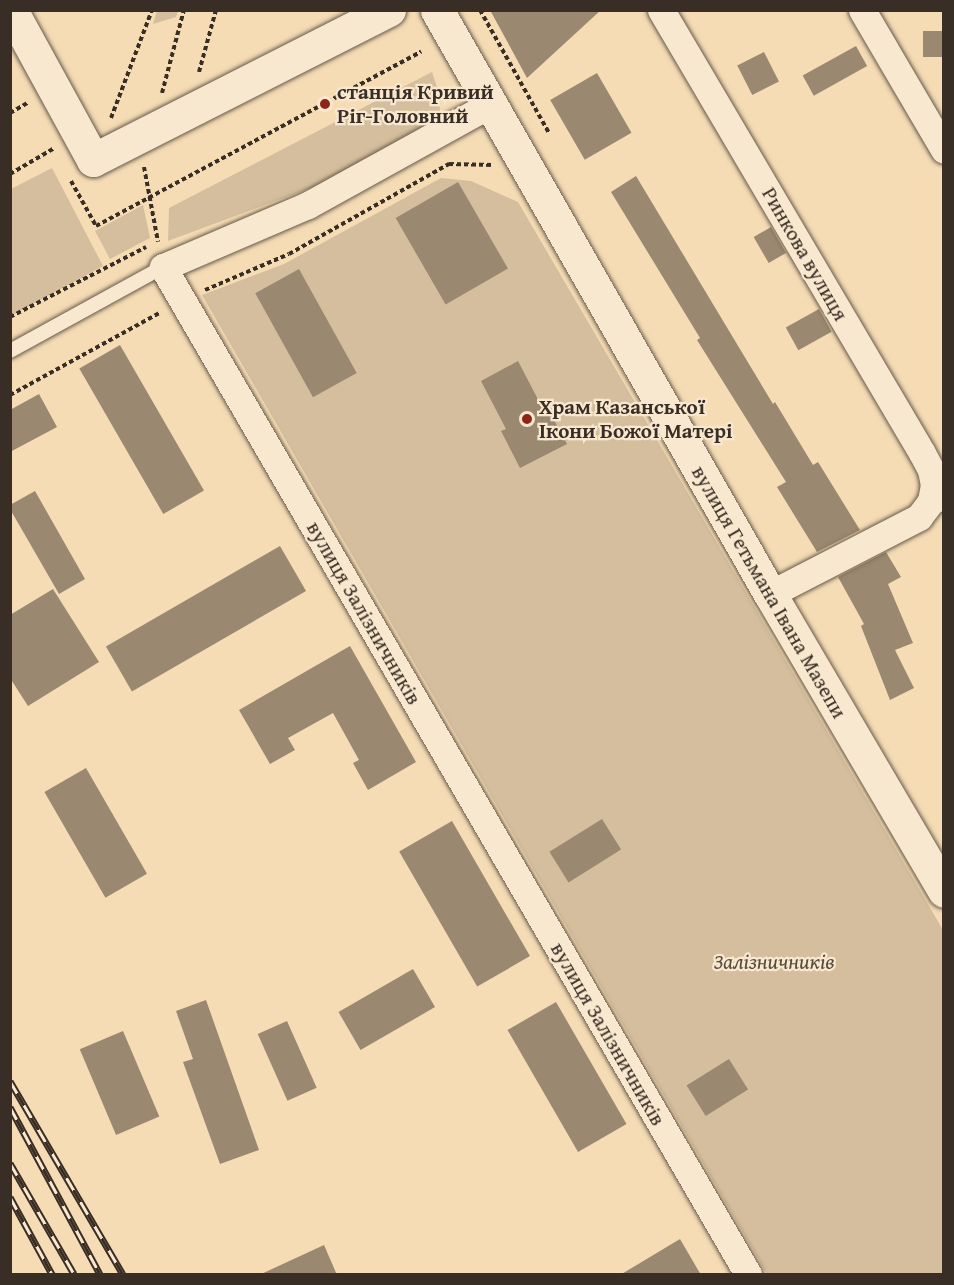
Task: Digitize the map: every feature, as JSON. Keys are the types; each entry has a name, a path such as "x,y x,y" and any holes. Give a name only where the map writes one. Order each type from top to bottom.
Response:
{"street":[{"path":"11,10 93,160 389,10"},
{"name":"вулиця Гетьмана Івана Мазепи","path":"437,10 489,105 770,594 944,891"},
{"name":"Ринкова вулиця","path":"661,10 922,453 931,471 937,498"},
{"path":"862,10 944,150"},
{"path":"163,267 308,205 489,105"},
{"name":"вулиця Залізничників","path":"163,267 748,1275"},
{"path":"770,594 919,517 937,498"}],"lane":[{"path":"10,351 163,267"}],"path":[{"path":"93,160 152,10"},
{"path":"163,267 146,133 184,10"},
{"path":"189,111 216,10"},
{"path":"480,10 549,133"},
{"path":"10,113 27,103"},
{"path":"10,174 53,149"},
{"path":"10,395 183,301 289,254 449,164 494,165"},
{"path":"10,317 158,240"}],"green space":[{"path":"157,10 178,11 176,17 153,24"},
{"path":"432,72 439,93 440,113 418,130 324,183 168,241 169,208"},
{"path":"52,168 103,266 11,316 11,189"},
{"name":"Залізничників","path":"441,178 471,181 518,202 943,930 943,1274 767,1274 202,295 284,264"},
{"path":"143,205 150,238 110,259 95,231"}],"building":[{"path":"490,10 601,10 527,78"},
{"path":"923,31 944,31 944,57 923,57"},
{"path":"856,46 867,66 814,96 803,76"},
{"path":"764,52 779,81 752,95 737,66"},
{"path":"597,73 632,133 585,160 550,100"},
{"path":"636,176 773,404 775,402 813,465 818,462 860,530 817,552 777,487 786,482 697,340 700,338 611,192"},
{"path":"458,182 508,269 446,305 396,218"},
{"path":"771,227 786,253 769,263 754,237"},
{"path":"299,269 357,373 313,397 255,293"},
{"path":"819,309 832,332 798,350 786,327"},
{"path":"120,345 204,490 163,514 79,368"},
{"name":"Храм Казанської Ікони Божої Матері","path":"518,361 543,409 547,407 567,444 520,468 501,431 506,429 481,381"},
{"path":"39,394 57,427 10,452 10,410"},
{"path":"35,491 85,579 59,594 10,509 10,505"},
{"path":"280,546 306,591 132,692 106,646"},
{"path":"886,552 901,577 888,584 913,643 895,650 914,688 890,700 861,626 864,624 838,577"},
{"path":"53,589 99,662 28,706 10,678 10,615"},
{"path":"350,646 416,762 368,790 353,763 359,760 333,713 288,738 295,750 270,764 239,710"},
{"path":"86,768 147,874 105,898 44,792"},
{"path":"602,819 621,850 568,882 549,852"},
{"path":"452,821 530,956 477,987 399,852"},
{"path":"413,969 435,1007 361,1050 339,1012"},
{"path":"206,1000 259,1150 220,1164 183,1062 193,1059 176,1011"},
{"path":"556,1002 626,1124 578,1152 508,1030"},
{"path":"287,1021 317,1088 287,1101 258,1034"},
{"path":"123,1031 159,1117 116,1135 80,1049"},
{"path":"729,1059 748,1090 706,1116 687,1085"},
{"path":"680,1239 701,1275 620,1275"},
{"path":"324,1245 337,1275 259,1275"}],"railway":[{"path":"10,1081 123,1274"},
{"path":"10,1107 100,1274"},
{"path":"10,1163 74,1274"},
{"path":"10,1197 52,1274"}],"place":[{"name":"станція Кривий Ріг-Головний","path":"325,104"},
{"name":"Храм Казанської Ікони Божої Матері","path":"527,419"}]}
